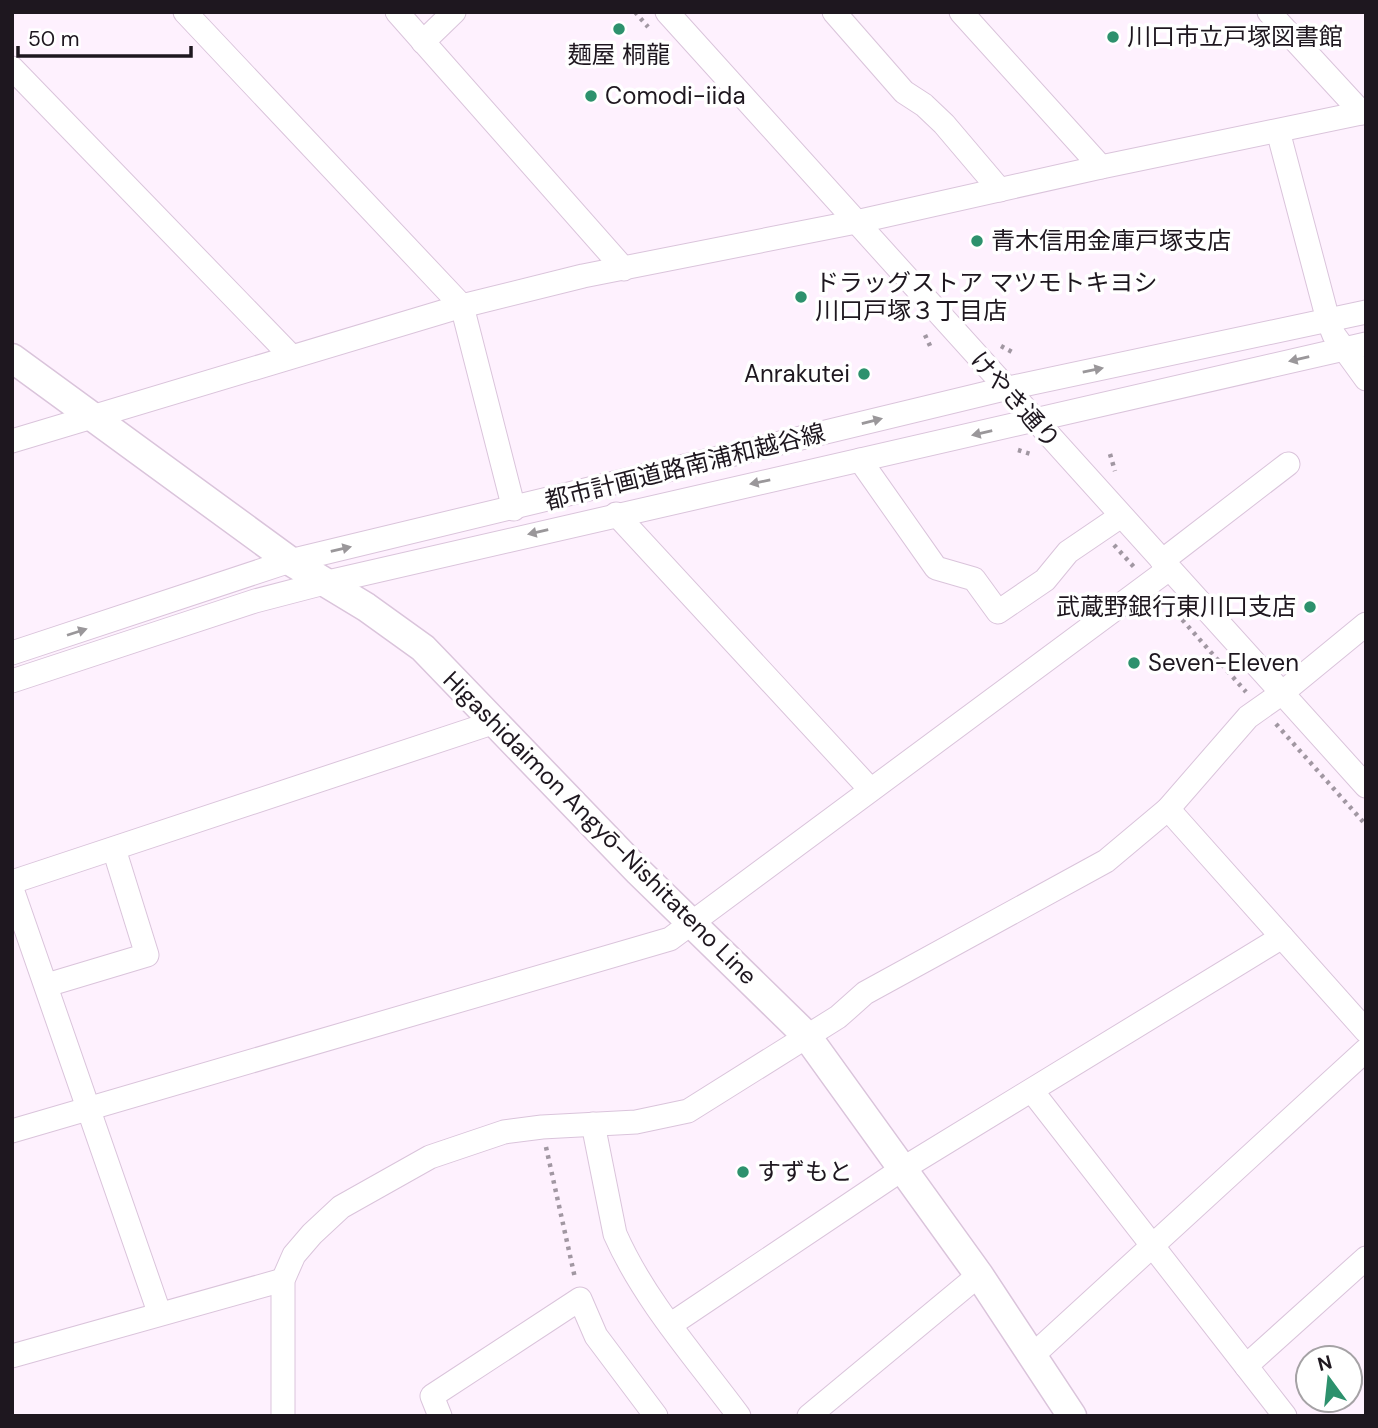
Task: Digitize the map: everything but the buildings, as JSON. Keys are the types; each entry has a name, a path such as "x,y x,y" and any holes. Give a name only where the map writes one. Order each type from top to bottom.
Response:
{"main road":[{"name":"Higashidaimon Angyō-Nishitateno Line","path":"12,358 290,561 328,582 423,648 692,923 806,1035 979,1275 1072,1416"}],"street":[{"path":"185,12 462,306 514,509"},
{"path":"397,12 624,269"},
{"path":"423,42 454,12"},
{"name":"けやき通り","path":"667,12 1004,389 1366,786"},
{"path":"834,12 904,92 924,105 944,124 1000,190"},
{"path":"1269,12 1364,112"},
{"path":"968,15 1101,167"},
{"path":"12,68 291,356"},
{"path":"12,441 462,306 624,269 856,222 1364,112"},
{"path":"1278,131 1328,320 1355,346 1366,379"},
{"name":"都市計画道路南浦和越谷線","path":"12,653 290,561 1004,389 1366,312"},
{"name":"都市計画道路南浦和越谷線","path":"12,681 255,601 328,582 1355,346"},
{"path":"860,460 936,568 974,579 998,612 1045,580 1068,552 1121,516"},
{"path":"12,1131 670,939 1150,583 1165,565 1287,464"},
{"path":"616,514 870,789"},
{"path":"283,1416 282,1280 294,1255 341,1207 384,1181 459,1145 504,1132 542,1127 636,1122 688,1111 838,1017 865,993 1106,861 1168,809 1224,743 1261,708 1366,624"},
{"path":"12,881 495,722"},
{"path":"1168,809 1366,1031"},
{"path":"47,985 146,955 114,849"},
{"path":"12,889 159,1312"},
{"path":"670,1325 904,1168 1282,937"},
{"path":"1032,1356 1366,1050"},
{"path":"1032,1091 1150,1246 1285,1416"},
{"path":"593,1124 615,1234 670,1325 739,1416"},
{"path":"1246,1366 1366,1258"},
{"path":"808,1416 979,1275"},
{"path":"12,1356 159,1312 282,1280"},
{"path":"440,1416 432,1396 580,1299 596,1336 656,1416"}],"path":[{"path":"1018,450 1032,453 1041,463"},
{"path":"1101,530 1366,825"},
{"path":"542,1127 580,1299"}],"place":[{"name":"麺屋 桐龍","path":"619,29"},
{"name":"川口市立戸塚図書館","path":"1113,37"},
{"name":"Comodi-iida","path":"591,96"},
{"name":"青木信用金庫戸塚支店","path":"977,241"},
{"name":"ドラッグストア マツモトキヨシ 川口戸塚３丁目店","path":"801,297"},
{"name":"Anrakutei","path":"864,374"},
{"name":"武蔵野銀行東川口支店","path":"1310,607"},
{"name":"Seven-Eleven","path":"1134,663"},
{"name":"すずもと","path":"743,1172"}]}
